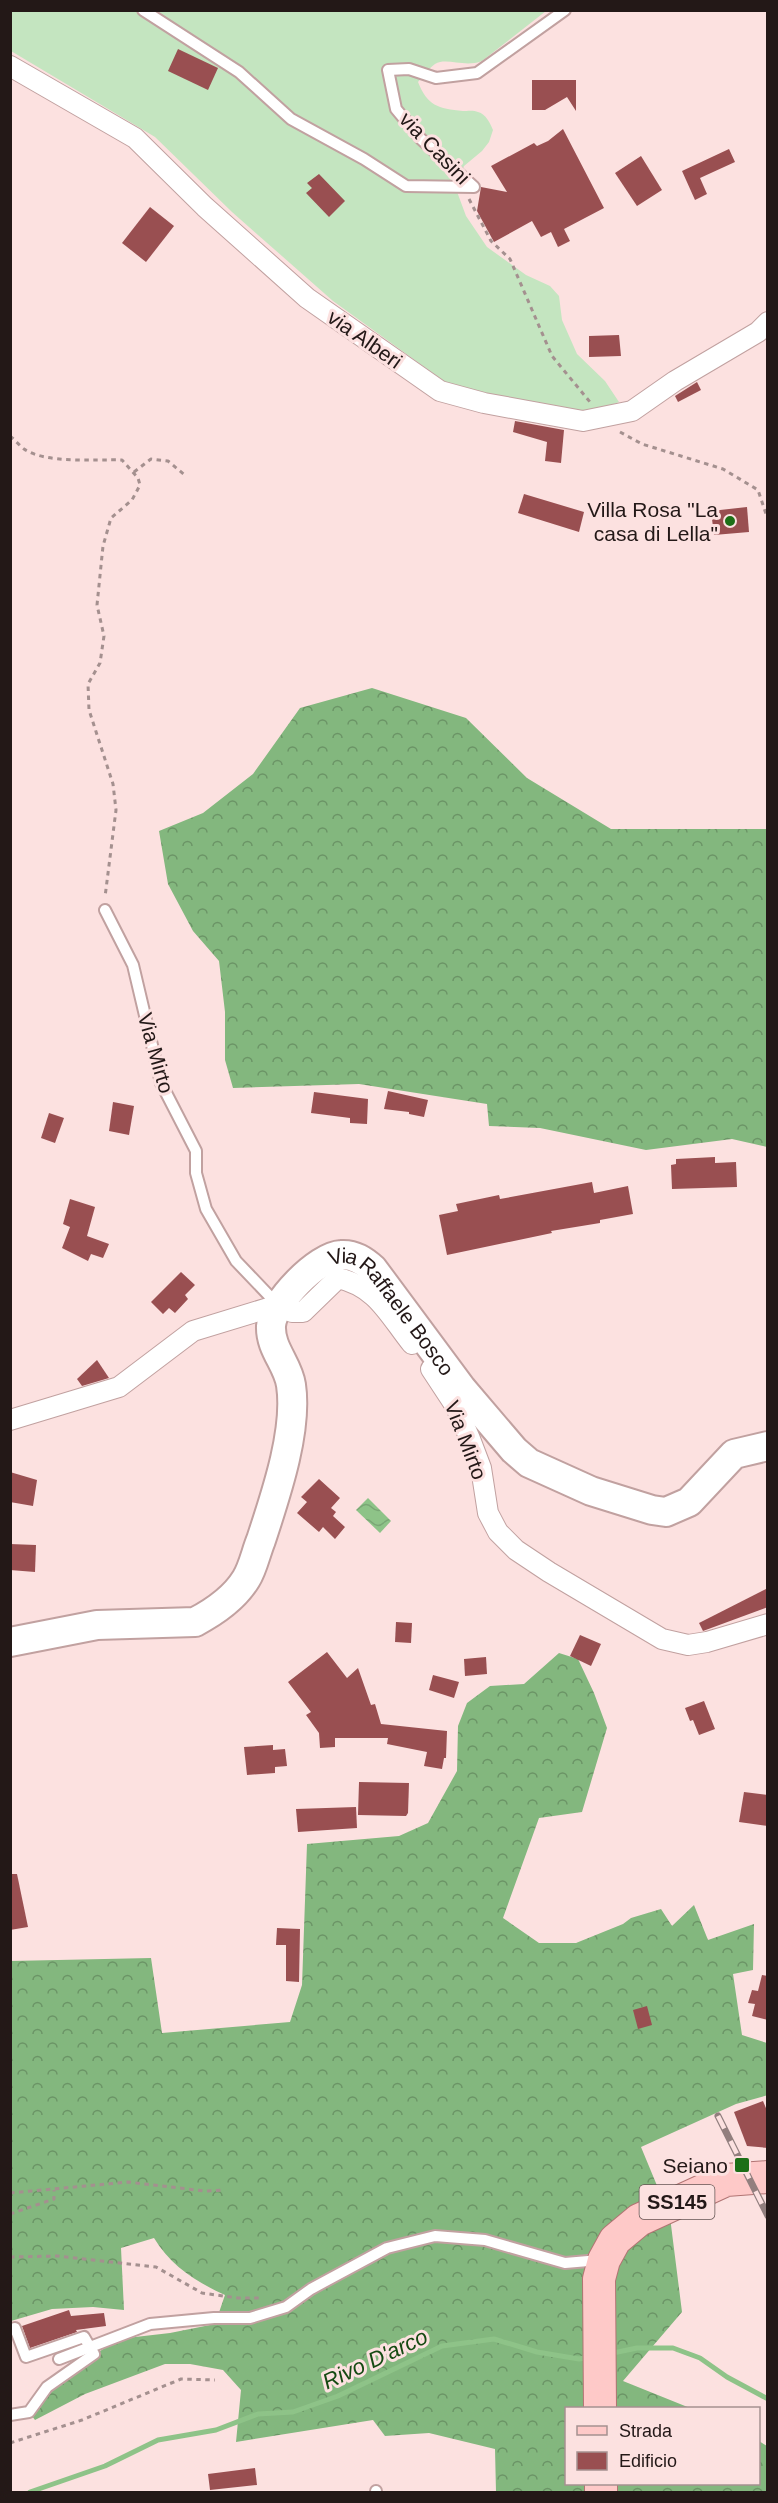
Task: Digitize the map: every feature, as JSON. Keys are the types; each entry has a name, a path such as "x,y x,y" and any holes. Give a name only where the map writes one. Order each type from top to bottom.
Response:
{"main road":[{"name":"SS145","path":"600,2407 599,2279 604,2259 615,2240 639,2220 726,2180 768,2177"}],"street":[{"name":"via Alberi","path":"10,66 135,138 205,207 307,298 440,391 484,403 583,421 599,418 632,411 675,381 758,332 768,322"},
{"name":"Via Raffaele Bosco","path":"278,1305 310,1270 330,1257 348,1255 362,1260 373,1269 462,1389 514,1450 529,1462 591,1491 652,1510 666,1512 690,1502 734,1454 768,1446"},
{"name":"Via Mirto","path":"278,1305 292,1311 303,1312 338,1278 371,1291 436,1376 456,1407 481,1468 488,1513 498,1532 516,1550 549,1572 662,1639 688,1645 707,1642 768,1624"},
{"path":"10,1420 119,1387 194,1331 278,1305"},
{"path":"10,1642 97,1625 195,1622 208,1615 239,1589 248,1576 274,1502 291,1426 293,1407 291,1382 274,1349 271,1325 278,1305"}],"lane":[{"name":"via Casini","path":"143,10 239,72 291,119 364,159 406,186 463,187 474,187 421,140 396,109 388,70 408,69 436,78 477,73 565,10"},
{"name":"Via Mirto","path":"105,910 133,965 161,1083 196,1151 196,1173 206,1209 236,1261 278,1305"},
{"path":"59,2359 150,2324 214,2318 250,2318 286,2307 311,2289 387,2248 435,2236 484,2240 565,2263 604,2259"},
{"path":"10,2330 15,2328 26,2357 84,2337 94,2354 47,2387 29,2412 10,2415"}],"path":[{"path":"463,187 475,215 491,241 510,259 552,356 599,418 642,444 723,469 758,490 766,514"},
{"path":"10,436 24,449 38,455 122,460 134,472 140,485 132,500 111,518 103,546 97,605 104,636 100,663 88,684 89,710 113,784 116,810 105,890 105,910"},
{"path":"134,472 151,459 168,461 186,476"},
{"path":"10,2193 128,2182 205,2191 225,2190"},
{"path":"10,2214 54,2199 54,2189"},
{"path":"10,2257 58,2256 156,2267 202,2293 238,2298 267,2298"},
{"path":"10,2443 82,2420 182,2379 216,2380"}],"shaded area":[{"path":"11,11 546,11 482,61 475,63 440,62 435,64 418,82 425,96 434,104 447,109 476,111 489,122 493,130 489,142 464,166 456,189 466,216 487,247 526,275 550,286 559,296 562,320 577,354 605,381 619,402 591,413 506,400 452,387 333,301 232,212 155,137 11,51"}],"green space":[{"path":"372,688 466,718 527,778 611,829 767,829 767,1147 732,1139 646,1150 540,1128 489,1126 487,1104 359,1084 233,1088 225,1060 225,1012 219,961 193,931 168,884 159,831 203,813 253,774 300,708"},
{"path":"559,1653 578,1659 607,1728 582,1812 539,1818 503,1918 539,1943 576,1943 623,1924 631,1918 661,1909 672,1926 694,1905 708,1940 754,1924 753,1970 733,1974 742,2035 767,2043 768,2095 736,2104 641,2147 670,2217 682,2312 623,2381 688,2407 565,2407 565,2485 760,2485 760,2442 767,2446 767,2492 496,2492 495,2449 429,2433 385,2436 373,2420 236,2442 241,2390 223,2370 190,2364 165,2364 85,2394 35,2420 29,2412 47,2387 118,2339 170,2333 215,2324 225,2295 185,2272 160,2248 154,2238 121,2248 124,2310 93,2307 52,2309 11,2321 11,1961 151,1958 162,2033 290,2022 302,1985 307,1844 399,1836 428,1823 457,1771 458,1726 467,1703 490,1686 524,1684"}],"water":[{"path":"368,1498 391,1521 380,1533 356,1510"}],"building":[{"path":"178,49 218,68 208,90 168,71"},
{"path":"532,80 576,80 576,111 567,97 545,110 532,110"},
{"path":"563,129 604,208 564,229 570,241 558,247 551,232 541,237 532,221 494,242 477,211 481,187 507,192 491,166 534,143 537,146 548,141"},
{"path":"729,149 735,162 700,178 707,194 695,200 682,171"},
{"path":"641,156 662,190 637,206 615,173"},
{"path":"319,174 345,201 329,217 306,193 312,188 307,183"},
{"path":"150,207 174,226 146,262 122,243"},
{"path":"619,335 621,356 589,357 589,336"},
{"path":"697,382 701,390 678,402 675,396"},
{"path":"515,421 564,430 561,463 545,461 547,442 513,432"},
{"path":"524,494 584,512 579,532 518,513"},
{"name":"Villa Rosa \"La casa di Lella\"","path":"747,507 749,532 714,535 711,511"},
{"path":"388,1091 428,1100 424,1117 409,1114 409,1112 384,1109"},
{"path":"314,1092 368,1099 367,1124 350,1123 350,1118 311,1113"},
{"path":"113,1102 134,1106 129,1135 109,1131"},
{"path":"49,1113 64,1118 55,1143 41,1138"},
{"path":"715,1157 715,1163 736,1162 737,1187 672,1189 671,1165 676,1164 676,1159"},
{"path":"592,1182 594,1193 628,1186 633,1214 447,1255 439,1215 458,1211 456,1204 499,1195 500,1199"},
{"path":"70,1199 95,1207 87,1236 109,1244 103,1258 91,1254 88,1261 62,1248 70,1227 63,1224"},
{"path":"181,1272 195,1285 185,1295 188,1299 175,1313 169,1308 163,1314 151,1302"},
{"path":"97,1360 109,1378 82,1386 77,1379"},
{"path":"10,1472 37,1480 33,1506 10,1502"},
{"path":"319,1479 340,1498 331,1508 336,1512 333,1516 345,1527 335,1539 323,1527 319,1532 297,1513 307,1502 301,1497"},
{"path":"10,1544 36,1545 35,1572 10,1570"},
{"path":"768,1588 768,1607 703,1631 699,1623"},
{"path":"396,1622 412,1623 411,1643 395,1642"},
{"path":"580,1635 601,1644 591,1666 570,1656"},
{"path":"327,1652 347,1678 358,1668 371,1705 375,1704 381,1724 447,1731 446,1758 444,1758 442,1769 424,1766 427,1752 387,1744 388,1738 335,1738 335,1747 320,1748 319,1733 306,1715 311,1712 288,1682"},
{"path":"486,1657 487,1674 465,1676 464,1659"},
{"path":"433,1675 459,1682 454,1698 429,1690"},
{"path":"704,1701 715,1729 699,1735 685,1708"},
{"path":"273,1745 273,1750 285,1749 287,1766 275,1767 275,1773 247,1775 244,1747"},
{"path":"359,1782 409,1783 406,1816 358,1815"},
{"path":"744,1792 768,1795 768,1826 739,1822"},
{"path":"356,1807 357,1828 298,1832 296,1809"},
{"path":"10,1874 17,1874 28,1927 10,1930"},
{"path":"277,1928 300,1929 299,1982 286,1981 286,1945 276,1945"},
{"path":"762,1975 768,1976 768,2020 752,2016 755,2004 748,2003 752,1990 758,1991"},
{"path":"647,2006 652,2025 638,2029 633,2010"},
{"path":"763,2101 768,2113 768,2148 747,2146 734,2112"},
{"path":"69,2310 71,2316 104,2313 106,2326 76,2330 77,2332 30,2348 22,2326"},
{"path":"255,2468 257,2485 210,2490 208,2474"}],"waterway":[{"name":"Rivo D'arco","path":"30,2492 105,2466 158,2440 216,2430 258,2414 293,2412 338,2396 442,2346 494,2339 537,2352 579,2359 591,2357"},
{"name":"Rivo D'arco","path":"608,2354 637,2348 673,2348 700,2358 727,2377 768,2399"}],"railway":[{"path":"718,2116 768,2216"}],"place":[{"name":"Villa Rosa \"La casa di Lella\"","path":"730,521"},
{"name":"Seiano","path":"742,2165"}]}
